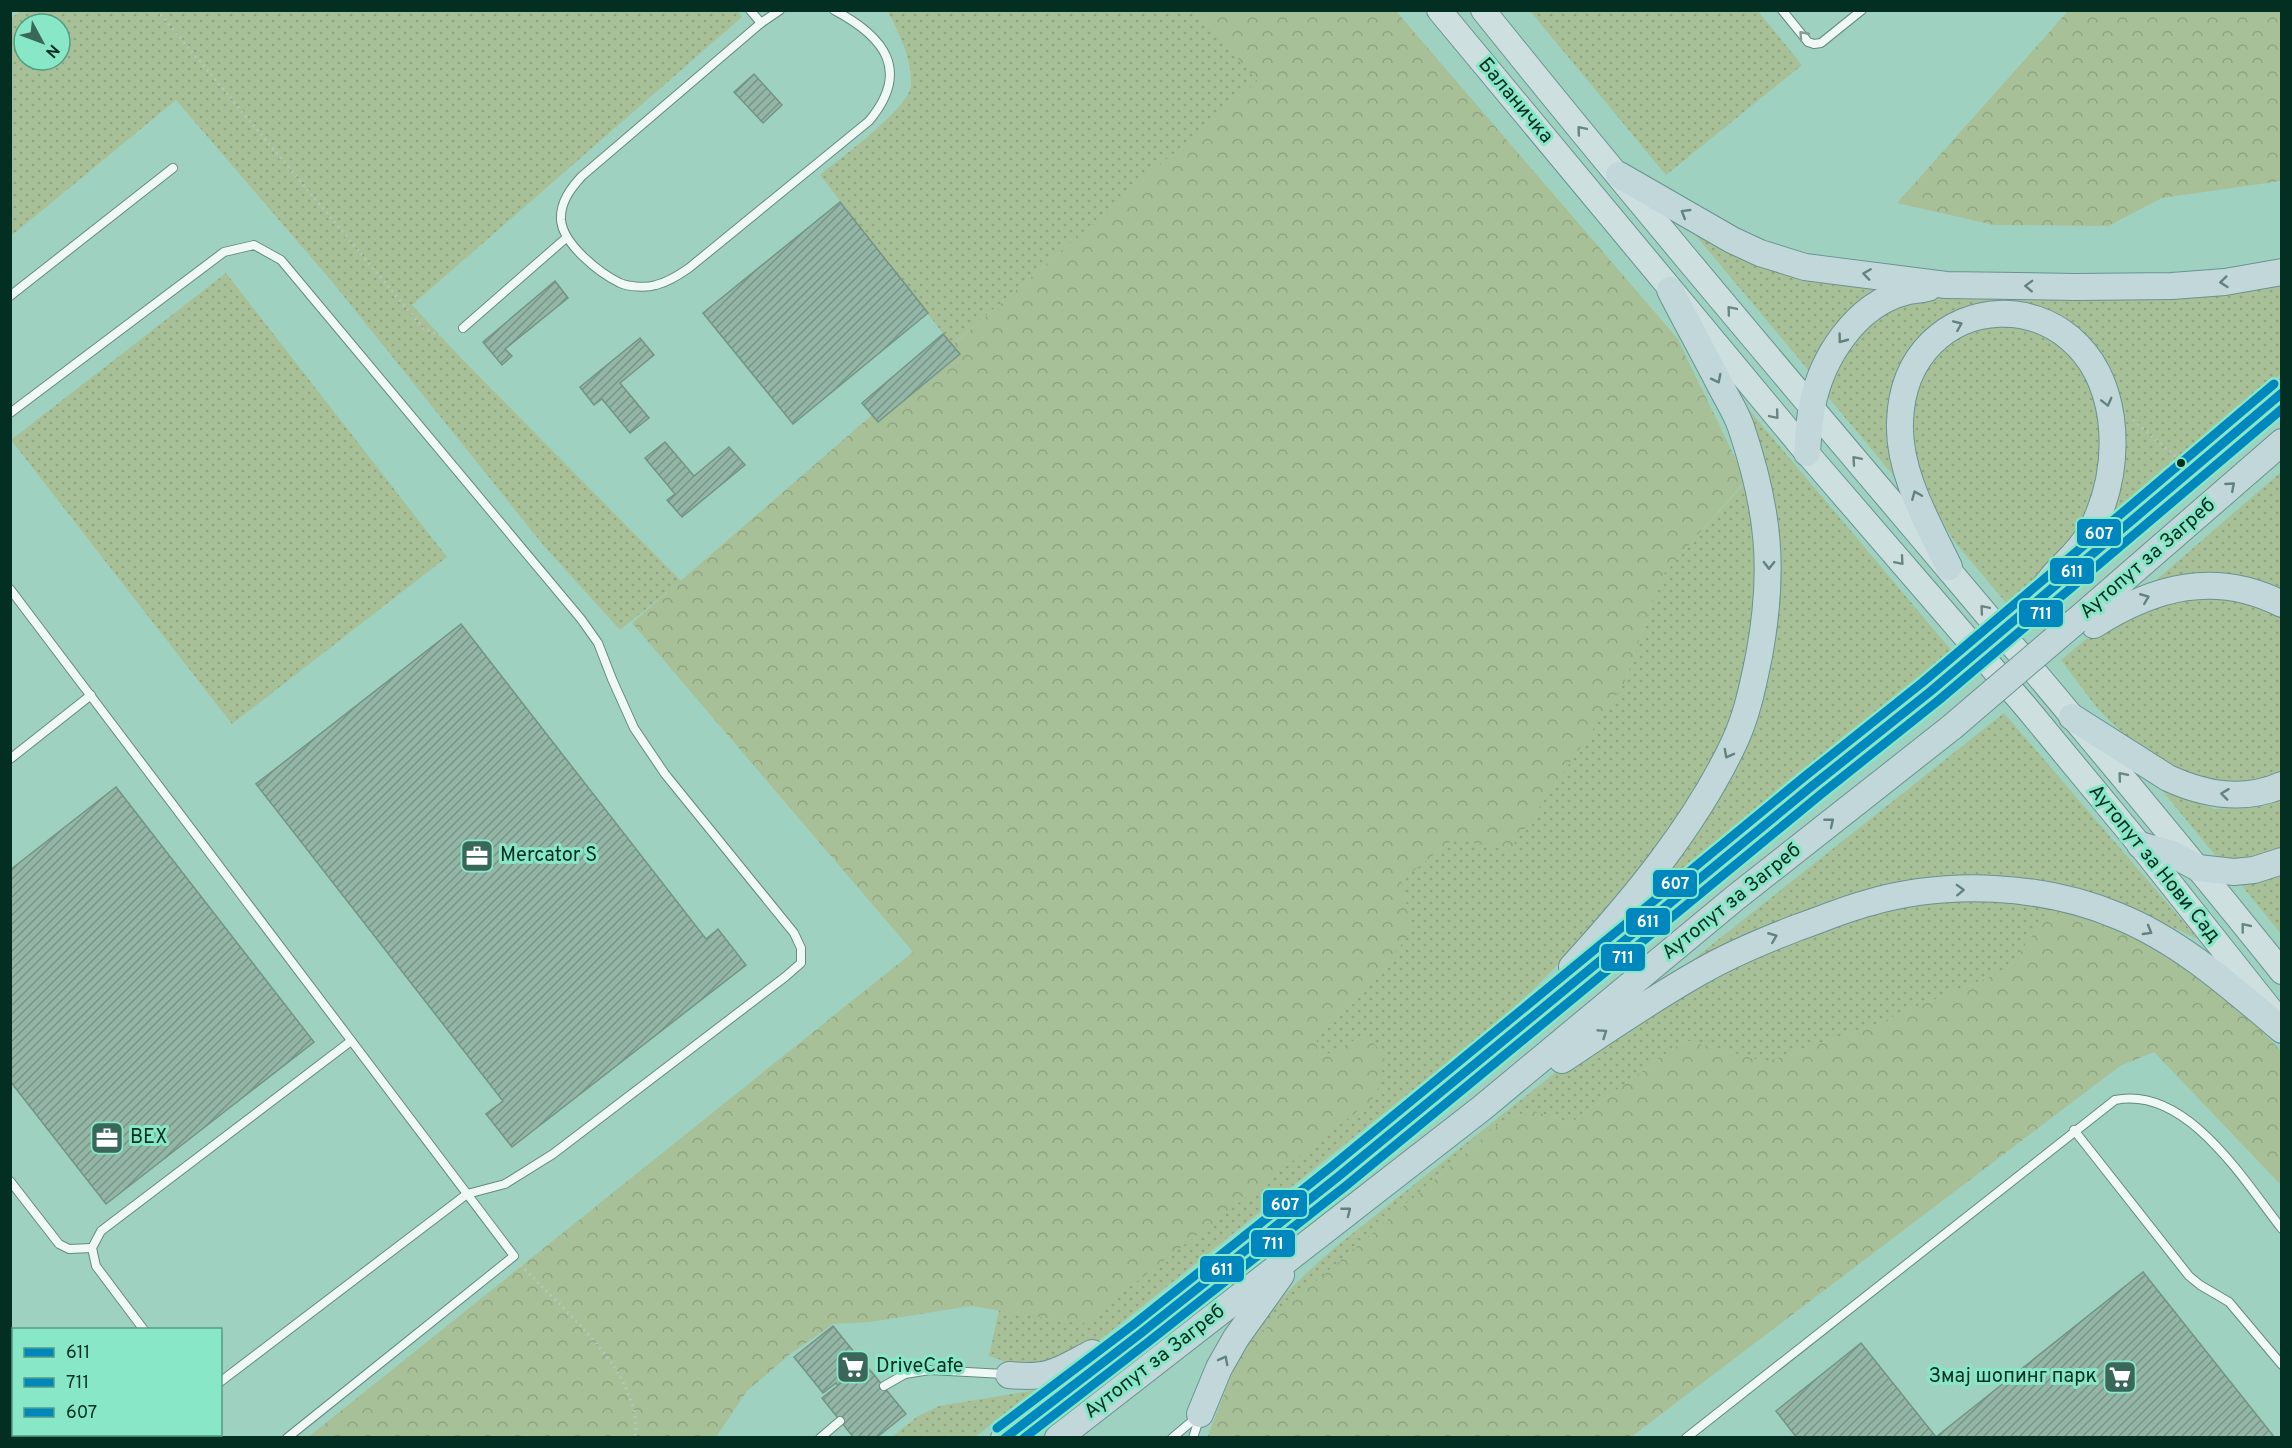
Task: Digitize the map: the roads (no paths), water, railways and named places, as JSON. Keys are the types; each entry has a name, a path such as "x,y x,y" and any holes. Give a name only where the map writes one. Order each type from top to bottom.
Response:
{"highway":[{"path":"1619,175 1732,240 1805,267 1946,285 2076,288 2172,286 2224,282 2282,272"},
{"path":"1807,453 1811,407 1818,383 1836,346 1859,320 1873,309 1904,292 1946,285"},
{"path":"1514,1032 1608,928 1688,821 1713,783 1735,741 1753,688 1768,596 1769,555 1764,513 1741,425 1670,290"},
{"path":"1949,567 1911,483 1902,450 1900,423 1902,400 1908,377 1930,344 1947,330 1965,322 1995,314 2009,313 2025,316 2059,329 2075,341 2096,369 2109,405 2114,457 2105,494 2090,534 2020,617"},
{"name":"Аутопут за Загреб","path":"1004,1437 1140,1334 1339,1176 1812,786 1931,691 2282,393"},
{"name":"Аутопут за Загреб","path":"1058,1437 1482,1107 1736,898 1952,727 2014,673 2085,623 2282,442"},
{"path":"2085,623 2151,595 2191,586 2233,588 2267,597 2282,604"},
{"path":"2072,717 2184,786 2224,795 2244,796 2265,793 2282,786"},
{"path":"2140,845 2172,854 2198,868 2234,872 2254,870 2282,861"},
{"path":"1482,1107 1554,1065 1701,971 1736,953 1853,907 1931,891 1971,889 2032,893 2085,903 2120,916 2192,957 2282,1030"},
{"path":"1197,1426 1219,1368 1236,1338 1301,1248"},
{"path":"1009,1375 1035,1376 1056,1373 1091,1354 1140,1334"}],"main road":[{"name":"Баланичка","path":"1439,10 1807,453"},
{"name":"Баланичка","path":"1484,10 1534,74 1811,407"},
{"path":"1509,94 1534,74"},
{"name":"Аутопут за Нови Сад","path":"1811,407 1949,567 2282,972"},
{"name":"Аутопут за Нови Сад","path":"1807,453 2026,707 2282,1023"}],"lane":[{"path":"750,10 761,23"},
{"path":"780,10 761,23 582,176 571,189 564,202 561,220 566,238 591,263 621,284 655,286 689,268 869,122 887,95 891,79 890,64 884,51 860,26 834,10"},
{"path":"1782,10 1808,42 1818,44 1862,10"},
{"path":"10,296 173,168"},
{"path":"463,328 566,238"},
{"path":"10,413 224,252 254,245 281,260 581,619 598,643 634,728 665,774 794,933 801,948 801,963 785,977 553,1154 505,1184 467,1194 222,1380"},
{"path":"10,589 514,1256 287,1437"},
{"path":"10,759 90,695"},
{"path":"143,1328 96,1266 92,1248 101,1231 351,1041"},
{"path":"1686,1437 2115,1100 2128,1097 2160,1103 2190,1121 2217,1146 2282,1230"},
{"path":"2074,1130 2189,1276 2229,1302 2282,1365"},
{"path":"10,1181 59,1244 69,1249 92,1248"},
{"path":"884,1386 905,1374 930,1370 1009,1375"},
{"path":"820,1437 840,1421"},
{"path":"1173,1437 1197,1426"}],"place":[{"name":"Mercator S","path":"477,856"},
{"name":"BEX","path":"107,1138"},
{"name":"DriveCafe","path":"853,1367"},
{"name":"Змај шопинг парк","path":"2120,1377"}]}
